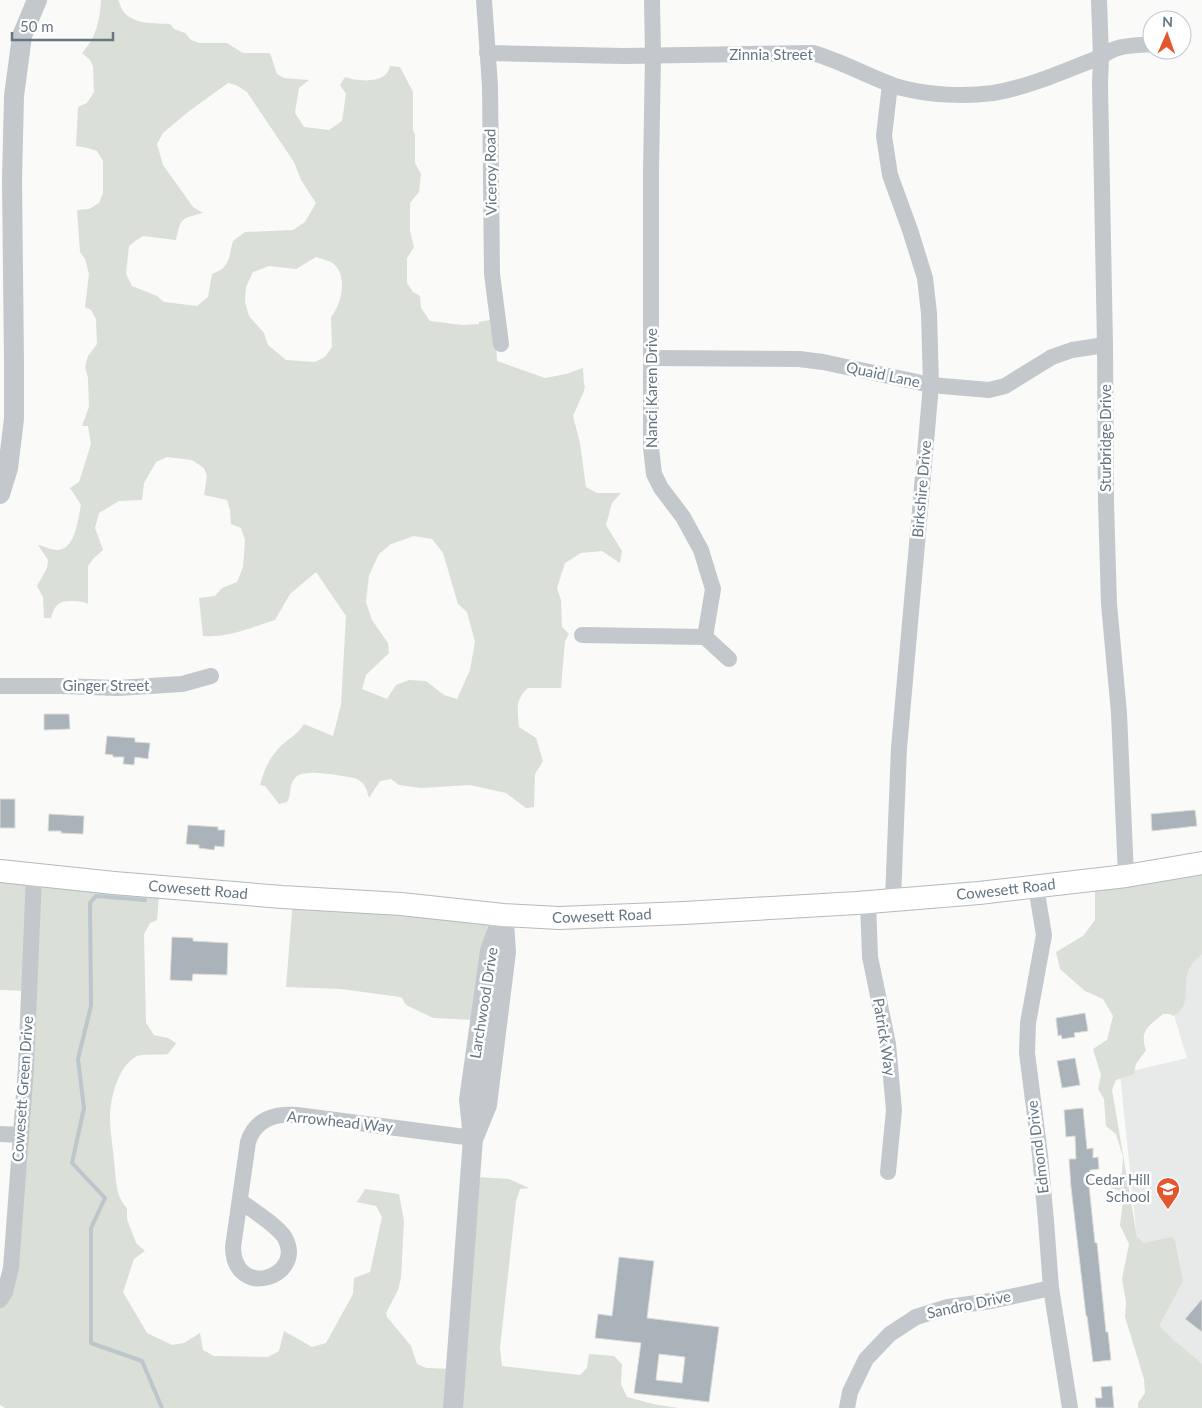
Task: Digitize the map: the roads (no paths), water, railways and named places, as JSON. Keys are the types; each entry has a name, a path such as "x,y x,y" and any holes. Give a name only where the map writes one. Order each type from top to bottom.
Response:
{"main road":[{"name":"Cowesett Road","path":"0,871 282,898 401,904 503,915 559,918 868,902 1036,887 1126,876 1202,863"}],"street":[{"path":"0,494 8,468 14,419 12,180 14,96 22,36 37,0"},
{"name":"Viceroy Road","path":"484,0 490,86 492,274 501,344"},
{"name":"Nanci Karen Drive","path":"652,0 654,55 651,172 651,448 654,474 661,488 684,518 701,550 713,589 705,638"},
{"name":"Sturbridge Drive","path":"1099,0 1109,604 1119,713 1126,876"},
{"name":"Zinnia Street","path":"487,53 624,56 813,53 832,58 900,88 959,95 993,93 1035,82 1101,57 1110,50 1142,45"},
{"name":"Birkshire Drive","path":"890,84 884,136 890,174 925,278 929,313 931,385 899,748 893,899"},
{"name":"Quaid Lane","path":"652,358 799,359 823,362 931,385 989,390 1005,386 1052,357 1072,350 1105,345"},
{"path":"582,635 705,638 729,659"},
{"name":"Ginger Street","path":"0,686 117,688 182,684 211,676"},
{"name":"Cowesett Green Drive","path":"0,1300 5,1292 11,1268 26,1067 34,875"},
{"name":"Edmond Drive","path":"1036,887 1044,936 1028,1023 1027,1053 1041,1164 1050,1288 1070,1408"},
{"name":"Patrick Way","path":"868,902 870,957 888,1044 894,1110 888,1172"},
{"name":"Larchwood Drive","path":"453,1408 473,1138 469,1100 490,951 503,915"},
{"name":"Arrowhead Way","path":"240,1201 278,1230 288,1246 288,1256 285,1264 280,1271 265,1279 248,1276 241,1271 236,1264 234,1255 234,1247 240,1201 248,1142 250,1135 260,1123 274,1116 289,1114 473,1138"},
{"path":"0,1134 21,1135"},
{"name":"Sandro Drive","path":"847,1408 850,1392 866,1359 890,1334 916,1317 948,1307 991,1301 1050,1288"}],"waterway":[{"path":"145,900 96,896 90,903 91,1006 78,1059 84,1108 72,1163 105,1198 91,1228 91,1343 142,1361 162,1408"}],"place":[{"name":"Cedar Hill School","path":"1168,1210"}]}
